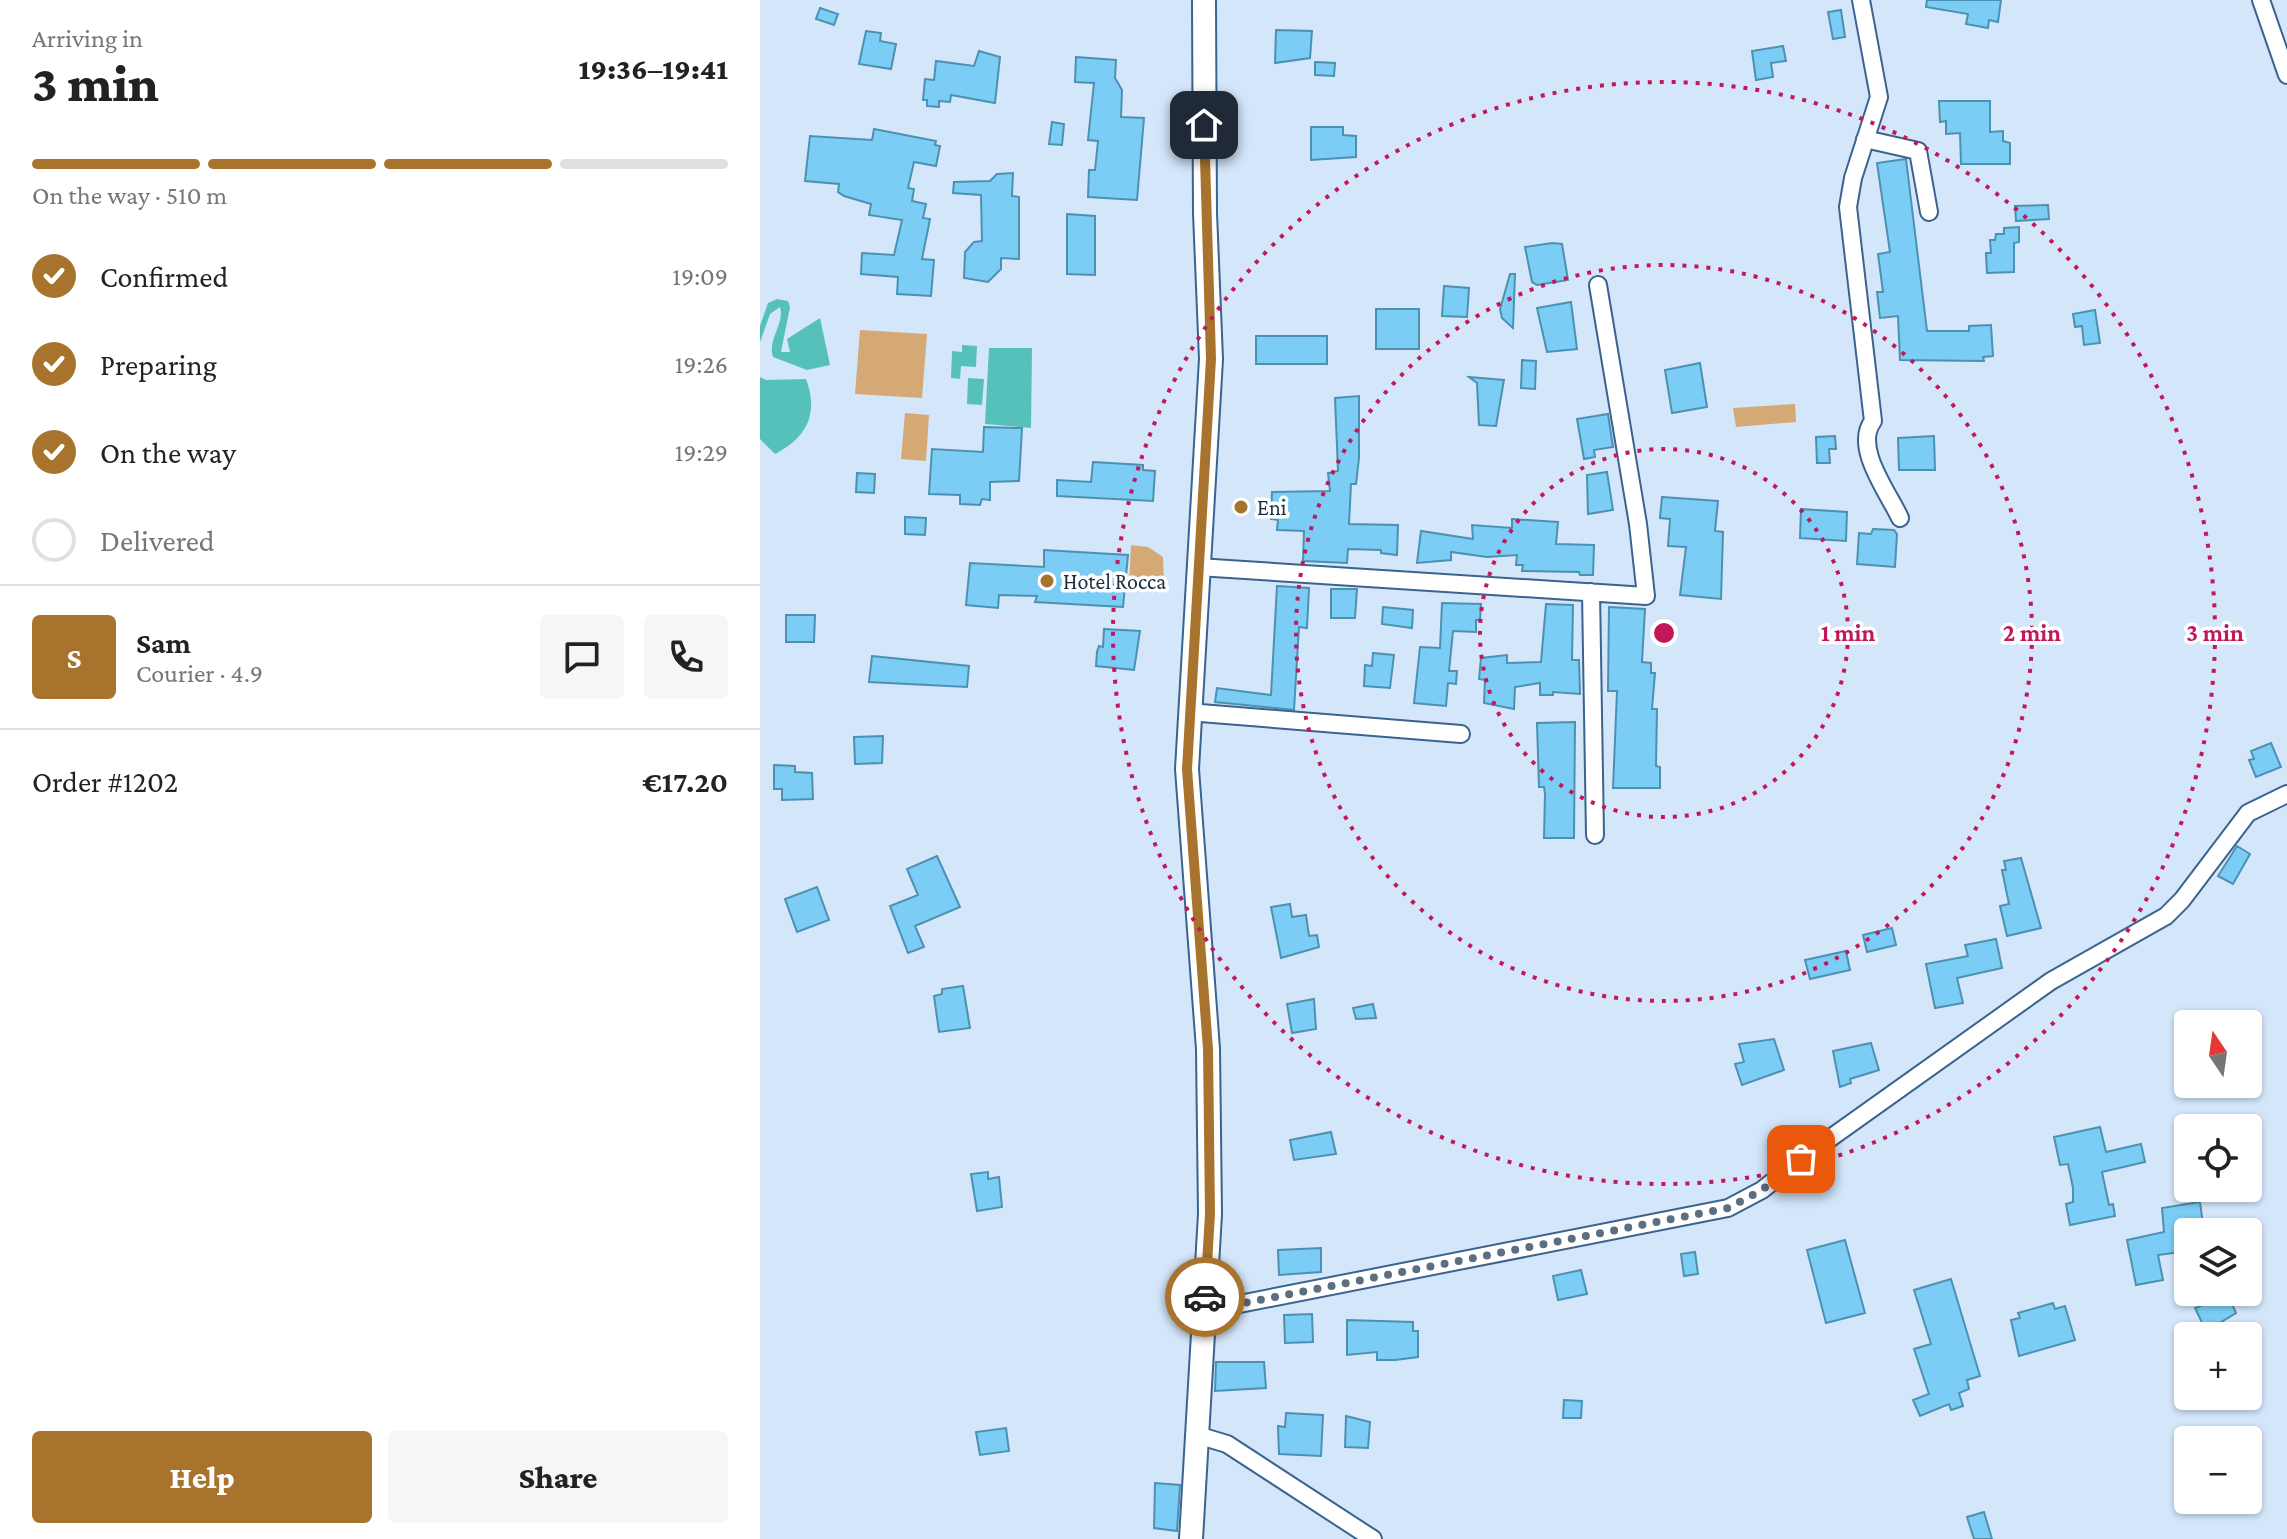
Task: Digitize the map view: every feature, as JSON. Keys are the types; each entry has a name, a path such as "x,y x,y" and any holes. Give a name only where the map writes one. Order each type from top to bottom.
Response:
{"main road":[{"path":"1191,1539 1210,1214 1208,1049 1190,843 1188,712 1211,359 1205,213 1204,0"}],"street":[{"path":"1861,0 1879,97 1848,207 1873,421 1866,430 1865,444 1900,518"},
{"path":"2261,0 2287,75"},
{"path":"1865,139 1918,151 1929,212"},
{"path":"1198,567 1646,596 1636,509 1598,285"},
{"path":"1591,592 1595,835"},
{"path":"1188,712 1461,734"},
{"path":"1204,1311 1728,1208 1762,1190 2051,981 2166,916 2182,900 2248,813 2287,794"},
{"path":"1197,1435 1227,1444 1373,1539"}],"shaded area":[{"path":"777,299 788,301 790,307 781,352 790,352 787,339 820,318 830,365 807,370 773,357 772,344 780,320 780,307 770,314 760,342 760,326 768,303"},
{"path":"860,330 927,334 922,398 855,394"},
{"path":"962,345 977,346 976,367 961,366 960,379 951,378 952,351 962,352"},
{"path":"989,348 1032,348 1031,428 985,424"},
{"path":"760,377 766,380 806,379 810,391 810,413 802,432 775,454 760,439"},
{"path":"968,378 984,379 982,405 967,404"},
{"path":"1795,404 1796,422 1736,427 1733,408"},
{"path":"905,413 929,415 926,461 901,459"},
{"path":"1131,545 1148,547 1163,557 1164,586 1129,585"}],"building":[{"path":"1927,0 2001,0 1998,22 1989,20 1988,28 1966,24 1968,14 1926,7"},
{"path":"820,8 838,14 834,25 816,19"},
{"path":"1841,10 1845,37 1833,39 1828,12"},
{"path":"1276,30 1312,31 1310,58 1275,63"},
{"path":"866,31 881,33 880,41 896,44 891,69 859,64"},
{"path":"1783,46 1786,61 1771,63 1773,77 1756,80 1752,51"},
{"path":"979,51 1000,57 995,103 951,95 950,102 939,101 939,107 927,106 927,100 923,100 925,79 934,80 936,61 974,66"},
{"path":"1076,57 1116,60 1115,78 1122,90 1121,117 1144,118 1137,200 1088,197 1089,170 1095,170 1098,141 1088,140 1094,83 1075,82"},
{"path":"1315,62 1335,63 1334,76 1315,75"},
{"path":"1939,101 1990,101 1990,132 2003,131 2003,141 2010,143 2010,164 1961,164 1960,133 1946,134 1946,121 1940,122"},
{"path":"1052,122 1064,124 1062,145 1049,144"},
{"path":"1311,127 1343,127 1343,135 1356,136 1356,157 1311,160"},
{"path":"874,129 936,141 935,145 940,146 936,166 914,162 908,188 914,189 912,201 926,204 923,218 930,219 922,259 934,260 931,296 897,294 898,277 861,274 862,253 894,255 902,220 869,215 871,204 844,196 838,192 839,184 805,181 810,136 872,140"},
{"path":"1906,159 1927,331 1969,331 1969,326 1991,325 1993,356 1983,357 1984,361 1900,360 1898,316 1880,318 1877,292 1883,292 1878,254 1890,252 1877,163"},
{"path":"1013,173 1012,196 1019,197 1019,259 1001,258 1001,269 988,282 964,278 965,252 974,242 982,241 981,195 953,193 954,182 990,181 997,174"},
{"path":"2048,205 2049,219 2016,221 2015,206"},
{"path":"1067,214 1095,216 1095,275 1067,274"},
{"path":"2019,227 2019,242 2014,243 2014,272 1987,273 1986,253 1991,253 1990,240 1995,240 1996,234 2004,234 2004,228"},
{"path":"1562,244 1568,280 1537,285 1532,282 1525,247"},
{"path":"1510,274 1515,274 1513,328 1502,318 1500,309"},
{"path":"1444,286 1469,288 1467,317 1442,316"},
{"path":"1571,302 1577,349 1547,352 1537,308"},
{"path":"1376,309 1419,309 1419,349 1376,349"},
{"path":"2095,310 2100,343 2084,345 2082,326 2075,327 2073,314"},
{"path":"1256,336 1327,336 1327,364 1256,364"},
{"path":"1522,360 1536,361 1535,389 1521,388"},
{"path":"1700,363 1707,407 1672,413 1665,370"},
{"path":"1469,377 1504,380 1496,426 1479,425 1477,383"},
{"path":"1359,396 1359,458 1356,484 1351,484 1349,524 1398,525 1397,555 1381,553 1381,550 1348,549 1347,563 1303,561 1304,531 1277,530 1278,520 1271,519 1272,492 1330,491 1328,473 1338,471 1335,398"},
{"path":"1608,414 1613,447 1594,450 1595,457 1584,459 1577,419"},
{"path":"984,427 1022,428 1019,481 990,482 990,500 982,499 980,505 960,504 960,495 929,494 932,449 983,452"},
{"path":"1835,436 1836,449 1829,449 1830,463 1817,463 1816,437"},
{"path":"1934,436 1935,470 1899,470 1898,438"},
{"path":"1093,462 1143,465 1143,470 1155,471 1153,501 1057,496 1057,480 1091,482"},
{"path":"1607,472 1613,510 1588,514 1587,475"},
{"path":"857,473 875,474 874,493 856,492"},
{"path":"1662,497 1718,501 1715,531 1723,532 1721,599 1680,595 1686,547 1668,546 1670,519 1660,518"},
{"path":"1801,509 1847,512 1846,541 1800,538"},
{"path":"905,517 926,518 925,535 905,534"},
{"path":"1512,519 1558,522 1556,544 1594,545 1593,575 1522,571 1523,565 1516,565 1517,555 1487,557 1451,552 1451,560 1417,563 1421,531 1473,539 1472,525 1512,528"},
{"path":"1873,529 1894,530 1897,534 1895,567 1857,564 1859,533 1871,534"},
{"name":"Hotel Rocca","path":"1044,550 1128,555 1123,607 1035,602 1037,596 999,595 998,608 966,605 970,563 1044,567"},
{"path":"1277,586 1309,588 1307,628 1299,627 1294,710 1215,702 1217,688 1271,695"},
{"path":"1331,589 1357,589 1355,618 1331,618"},
{"path":"1442,603 1481,604 1480,620 1476,620 1476,632 1453,631 1449,671 1457,671 1456,684 1448,683 1446,706 1414,703 1420,647 1440,648"},
{"path":"1546,604 1573,605 1572,660 1579,660 1580,694 1553,692 1553,695 1540,695 1540,683 1515,687 1514,709 1484,703 1485,680 1479,679 1481,658 1507,655 1507,663 1541,662"},
{"path":"1383,607 1413,610 1412,628 1382,624"},
{"path":"1609,607 1645,609 1642,662 1651,663 1651,673 1655,673 1652,709 1657,709 1656,766 1660,767 1660,788 1613,788 1617,691 1608,691"},
{"path":"786,615 815,615 814,642 786,642"},
{"path":"1104,629 1140,631 1134,670 1096,666 1099,646 1103,647"},
{"path":"1373,653 1394,655 1390,688 1364,686 1365,665 1372,666"},
{"path":"872,656 969,666 967,687 869,682"},
{"path":"1575,722 1574,838 1544,838 1545,794 1544,787 1539,787 1537,723"},
{"path":"883,736 882,763 855,764 854,737"},
{"path":"2271,743 2281,767 2256,777 2249,760 2254,759 2251,751"},
{"path":"774,765 795,766 795,772 812,773 813,799 782,800 782,789 774,789"},
{"path":"2237,846 2250,854 2233,884 2218,876"},
{"path":"937,856 960,907 915,926 924,947 908,953 890,906 918,895 907,869"},
{"path":"2021,858 2041,928 2007,936 2000,906 2009,904 2002,870 2006,870 2004,861"},
{"path":"817,887 829,920 797,932 785,899"},
{"path":"1290,904 1292,917 1306,915 1309,936 1317,935 1319,947 1281,958 1271,907"},
{"path":"1892,928 1896,945 1867,952 1863,935"},
{"path":"1996,939 2002,968 1957,978 1963,1003 1935,1008 1926,964 1968,956 1965,945"},
{"path":"1846,951 1850,970 1810,979 1805,960"},
{"path":"963,986 970,1028 939,1032 934,996 942,994 942,989"},
{"path":"1314,999 1316,1029 1292,1033 1287,1004"},
{"path":"1373,1004 1376,1018 1356,1019 1353,1008"},
{"path":"1774,1039 1784,1070 1742,1085 1735,1064 1744,1062 1739,1044"},
{"path":"1871,1043 1879,1070 1850,1079 1851,1083 1840,1087 1833,1051"},
{"path":"2100,1127 2106,1152 2141,1144 2145,1162 2102,1172 2109,1205 2113,1204 2115,1216 2070,1225 2066,1204 2073,1202 2073,1188 2068,1164 2060,1165 2054,1137"},
{"path":"1331,1132 1336,1154 1294,1160 1290,1140"},
{"path":"988,1172 988,1179 999,1177 1002,1207 977,1211 971,1174"},
{"path":"2200,1202 2202,1218 2174,1218 2174,1253 2158,1255 2163,1280 2136,1285 2127,1240 2164,1232 2162,1208"},
{"path":"1845,1240 1865,1313 1826,1323 1807,1250"},
{"path":"1321,1248 1321,1272 1279,1275 1278,1250"},
{"path":"1695,1252 1698,1274 1684,1276 1681,1254"},
{"path":"1581,1270 1587,1294 1558,1300 1553,1276"},
{"path":"1951,1279 1980,1376 1967,1380 1969,1389 1959,1393 1963,1406 1951,1410 1949,1404 1920,1416 1913,1400 1929,1394 1914,1349 1931,1344 1914,1290"},
{"path":"2053,1303 2055,1309 2065,1306 2075,1340 2019,1356 2011,1320 2020,1318 2018,1313"},
{"path":"2233,1306 2236,1313 2221,1322 2202,1322 2195,1308"},
{"path":"1312,1314 1313,1342 1285,1343 1284,1315"},
{"path":"1347,1320 1413,1322 1413,1331 1418,1331 1418,1357 1377,1360 1377,1352 1347,1355"},
{"path":"1216,1362 1264,1362 1266,1388 1215,1391"},
{"path":"1564,1400 1582,1401 1581,1418 1563,1418"},
{"path":"1286,1413 1323,1415 1321,1456 1279,1454 1278,1426 1285,1427"},
{"path":"1346,1416 1370,1422 1368,1448 1345,1447"},
{"path":"1006,1428 1009,1451 980,1455 976,1432"},
{"path":"1155,1483 1180,1485 1177,1531 1154,1528"},
{"path":"1984,1512 1992,1539 1974,1539 1967,1517"}],"way so far":[{"path":"1205,1297 1204,1311 1728,1208 1762,1190 1801,1159"}],"place":[{"name":"Eni","path":"1241,507"},
{"name":"Hotel Rocca","path":"1047,581"}],"route":[{"path":"1204,125 1211,359 1187,769 1190,843 1208,1049 1210,1214 1205,1297"}]}
